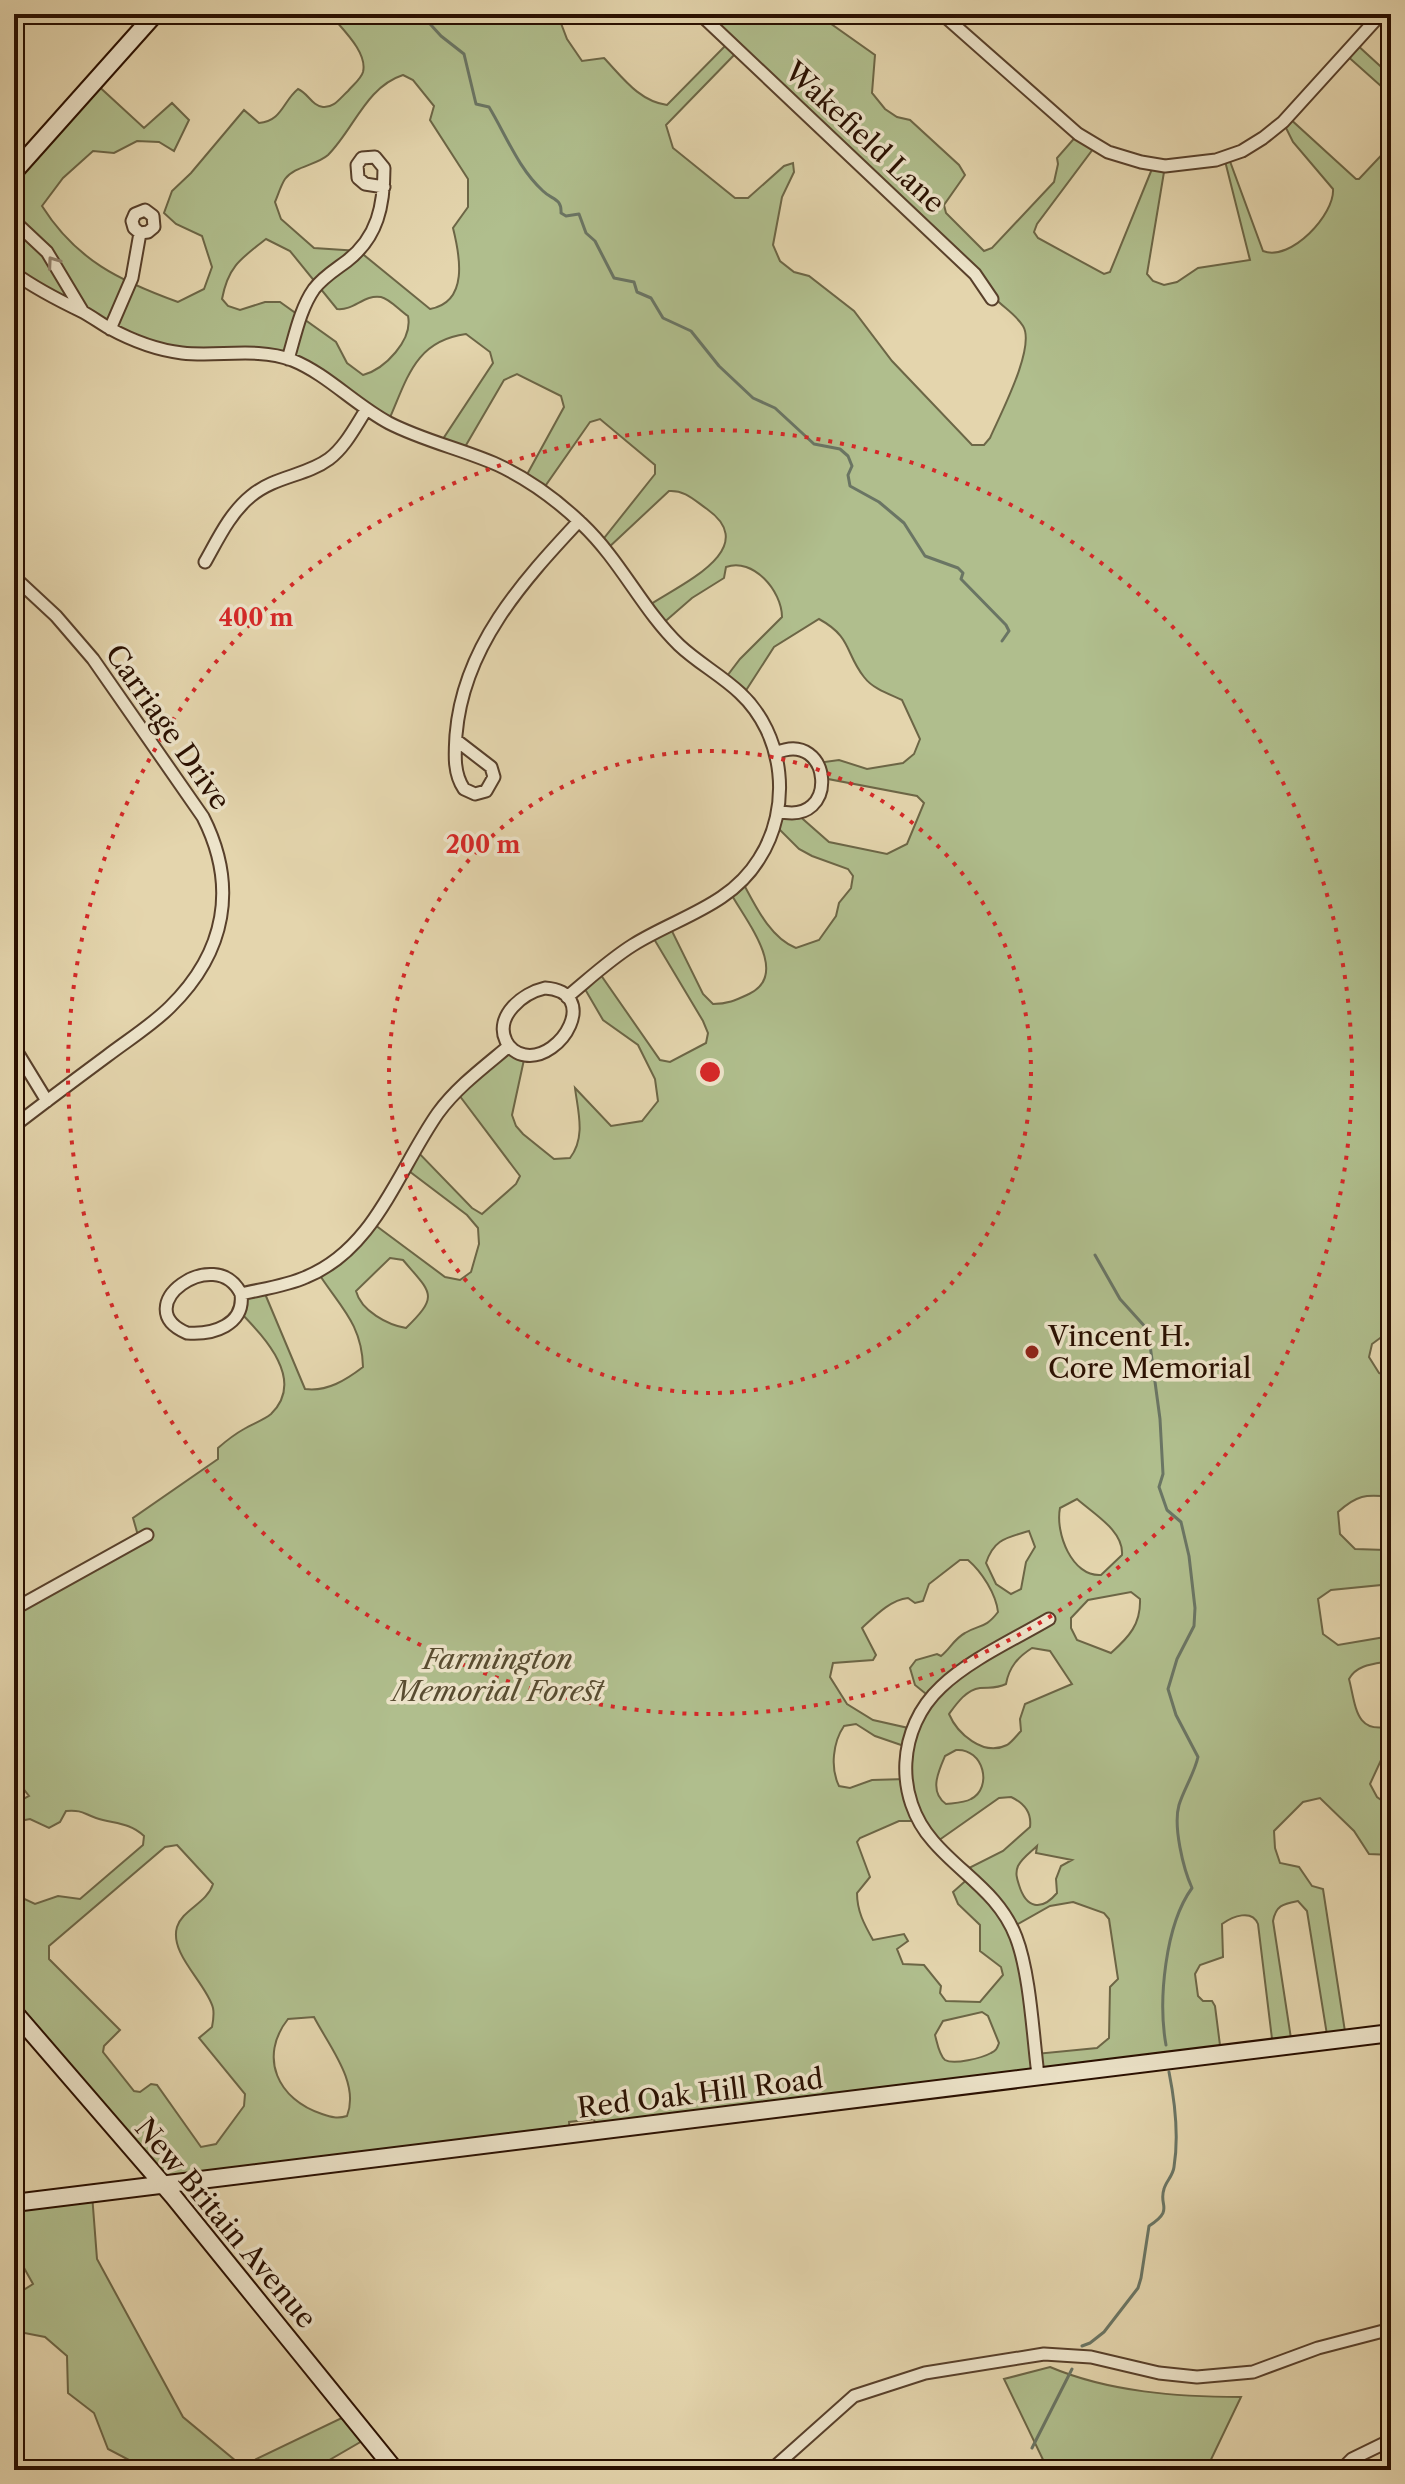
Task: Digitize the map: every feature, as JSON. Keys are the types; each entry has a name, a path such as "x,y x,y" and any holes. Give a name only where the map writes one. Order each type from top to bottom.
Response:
{"street":[{"path":"14,172 155,14"},
{"name":"Wakefield Lane","path":"700,14 975,274 992,299"},
{"path":"942,14 1078,134 1108,152 1165,166 1216,160 1242,151 1263,138 1283,122 1381,14"},
{"path":"288,359 305,307 316,286 359,251 372,235 381,213 384,187"},
{"path":"14,221 47,252 83,312"},
{"path":"110,329 132,278 140,233"},
{"path":"14,273 110,329 150,345 184,353 257,354 288,359 318,375 366,410 413,435 500,466 545,494 579,521 618,563 670,635 689,654 743,695 768,732 776,753 780,788 772,836 760,859 730,892 702,911 633,945 567,997"},
{"path":"205,562 239,507 265,486 327,460 348,439 366,410"},
{"path":"456,740 491,767 493,782 486,791 475,794 461,784 455,759 456,740 465,690 488,633 521,584 579,521"},
{"name":"Carriage Drive","path":"14,577 56,616 93,659 195,804 215,840 225,890 214,940 204,964 189,986 148,1026 14,1126"},
{"path":"776,753 790,749 810,755 822,772 823,783 815,803 806,810 796,813 778,811"},
{"path":"545,988 567,997 574,1014 572,1023 560,1039 534,1055 525,1055 509,1046 504,1039 503,1022 506,1014 519,1001 545,988"},
{"path":"241,1294 306,1277 334,1262 377,1216 447,1102 509,1046"},
{"path":"14,1047 47,1101"},
{"path":"224,1276 232,1280 241,1294 242,1303 235,1320 217,1329 187,1333 172,1323 168,1315 168,1298 172,1291 195,1278 224,1276"},
{"path":"14,1609 147,1535"},
{"path":"1038,2075 1016,1936 1000,1908 979,1882 935,1843 917,1821 908,1796 905,1764 913,1729 940,1687 1049,1619"},
{"name":"New Britain Avenue","path":"14,2012 163,2186 395,2470"},
{"name":"Red Oak Hill Road","path":"14,2203 1391,2033"},
{"path":"771,2470 854,2396 925,2373 1044,2354 1091,2357 1159,2373 1197,2377 1253,2372 1318,2348 1391,2329"},
{"path":"1341,2470 1352,2459 1391,2440"}],"green space":[{"name":"Farmington Memorial Forest","path":"330,14 560,14 567,39 582,61 604,58 640,94 667,105 729,42 700,14 817,14 875,55 872,93 885,109 897,117 910,120 959,165 965,175 944,205 946,213 984,251 992,248 1054,182 1057,158 1078,134 1096,145 1034,232 1038,238 1104,274 1110,272 1154,164 1165,166 1147,274 1153,281 1164,285 1177,282 1198,268 1250,260 1224,157 1228,156 1263,251 1274,253 1298,243 1319,223 1332,199 1333,189 1293,142 1283,122 1288,117 1356,179 1391,145 1391,1257 1387,1263 1391,1282 1391,1330 1372,1344 1369,1357 1379,1373 1391,1378 1391,1497 1362,1497 1338,1512 1340,1534 1355,1549 1386,1550 1391,1545 1391,1584 1331,1590 1318,1599 1323,1634 1338,1645 1391,1636 1391,1661 1362,1668 1349,1679 1356,1708 1364,1722 1379,1728 1391,1726 1391,1752 1382,1758 1370,1784 1377,1797 1391,1807 1391,1855 1369,1854 1354,1831 1320,1798 1303,1802 1274,1831 1280,1863 1299,1867 1312,1886 1323,1889 1346,2038 1328,2041 1307,1911 1298,1901 1281,1906 1273,1921 1292,2045 1273,2047 1258,1924 1255,1919 1242,1915 1222,1924 1223,1957 1200,1965 1195,1974 1198,1996 1203,2001 1212,2001 1215,2006 1221,2053 597,2132 594,2119 569,2122 570,2135 163,2186 14,2012 14,1894 35,1904 58,1896 80,1899 143,1845 144,1836 127,1826 76,1811 66,1811 60,1822 49,1828 30,1819 14,1822 14,1804 29,1796 14,1777 14,1609 139,1539 133,1518 218,1459 218,1448 271,1414 281,1401 283,1373 270,1346 240,1312 241,1294 263,1289 305,1389 329,1387 357,1372 363,1367 362,1352 354,1327 317,1271 371,1222 445,1277 460,1280 471,1272 479,1244 478,1228 467,1215 405,1168 416,1150 472,1208 482,1214 516,1184 520,1176 456,1091 509,1046 525,1055 512,1115 516,1126 554,1159 570,1158 578,1142 580,1124 575,1088 611,1126 642,1121 658,1101 655,1079 638,1045 603,1020 582,984 598,971 660,1060 670,1062 706,1043 708,1033 703,1021 651,934 669,925 703,994 713,1004 749,994 761,985 766,974 765,960 754,931 730,892 742,881 771,929 796,948 819,940 851,888 853,876 848,869 799,849 775,825 778,811 796,813 829,842 887,854 907,844 924,803 917,796 823,778 817,763 839,760 867,769 903,763 914,754 920,739 902,700 868,681 843,639 819,619 774,647 743,695 724,680 740,659 782,617 777,597 756,572 736,565 726,567 724,578 692,598 661,625 648,606 710,565 721,552 726,538 722,524 689,496 669,491 607,549 601,542 655,474 655,465 600,419 590,422 541,492 524,480 564,407 561,396 517,374 504,380 462,452 439,445 493,363 490,352 466,334 448,338 423,354 407,378 388,422 288,359 150,345 14,273 14,172 94,82 144,128 172,103 189,120 174,151 159,142 137,141 114,153 93,151 63,178 42,206 69,241 118,277 178,302 204,289 212,267 202,236 176,224 164,213 172,191 244,110 259,123 273,119 298,89 316,104 327,107 359,80 363,72 362,56","holes":["738,51 985,285 1023,326 1026,336 1021,365 990,438 984,445 972,445 892,361 854,311 809,276 794,272 780,261 773,245 782,197 794,172 793,163 784,166 748,198 735,198 673,148 666,125","403,75 413,80 434,106 430,120 468,179 468,207 453,228 459,264 456,288 442,305 430,309 359,251 314,248 281,219 275,202 285,179 294,171 328,155 379,89","266,239 290,251 337,309 349,308 369,298 384,298 408,316 402,344 380,367 363,375 347,363 336,342 280,302 265,302 240,310 228,306 222,299 225,288 242,258","390,1258 403,1260 428,1294 424,1308 406,1328 391,1324 363,1305 356,1291","1077,1499 1113,1531 1122,1555 1101,1575 1091,1574 1074,1561 1060,1529 1060,1508","1029,1531 1035,1547 1026,1562 1021,1589 1011,1594 996,1584 986,1563 997,1544","960,1560 968,1560 988,1584 998,1612 986,1624 961,1635 941,1656 937,1654 916,1660 910,1668 915,1685 931,1698 913,1729 873,1720 847,1704 830,1677 833,1663 873,1660 876,1655 862,1628 878,1614 901,1599 908,1598 915,1603 923,1601 929,1584","1131,1592 1140,1599 1133,1629 1111,1653 1077,1640 1071,1628 1071,1618 1088,1600","1032,1648 1050,1651 1072,1684 1025,1704 1020,1719 1021,1731 1007,1745 998,1748 980,1745 958,1729 949,1714 970,1691 1006,1684 1009,1672 1018,1659","856,1724 875,1736 907,1747 906,1779 872,1780 850,1788 839,1786 834,1763 837,1740 844,1726","956,1750 973,1755 982,1770 982,1786 978,1794 962,1802 946,1804 936,1788 945,1756","1011,1797 1028,1812 1030,1827 1003,1851 965,1870 971,1876 953,1892 958,1904 980,1925 980,1951 1001,1967 1003,1975 980,2002 946,2001 940,1993 941,1986 924,1965 903,1964 897,1949 908,1941 904,1934 873,1940 858,1906 857,1893 870,1877 857,1842 899,1821 917,1821 935,1843 999,1798","177,1845 213,1884 206,1896 180,1921 176,1937 183,1958 213,2008 212,2027 199,2038 245,2094 244,2106 216,2144 201,2147 157,2085 151,2084 140,2092 134,2091 103,2052 104,2046 120,2030 49,1959 49,1946 165,1847","1037,1846 1036,1853 1072,1860 1061,1866 1056,1879 1057,1893 1040,1905 1030,1903 1022,1893 1017,1878 1022,1860","1073,1902 1104,1913 1109,1919 1118,1979 1110,1987 1109,2038 1097,2048 1036,2054 1011,1928 1050,1906","982,2012 988,2016 999,2043 996,2050 955,2062 945,2060 935,2035 943,2021","314,2017 346,2078 350,2103 347,2116 325,2115 294,2099 277,2076 274,2048 288,2019"]},
{"path":"1355,43 1391,76 1391,95 1345,54"},
{"path":"92,2194 97,2259 183,2417 242,2466 350,2414 369,2437 312,2470 148,2470 108,2449 94,2413 68,2393 67,2356 45,2337 14,2331 14,2296 33,2284 14,2250 14,2203"},
{"path":"1050,2367 1096,2382 1144,2391 1241,2397 1206,2470 1048,2470 1004,2379"}],"waterway":[{"path":"421,14 441,36 464,54 476,104 489,107 526,172 558,202 561,213 566,216 579,214 586,233 595,241 614,278 634,282 637,292 651,298 663,318 691,331 719,366 753,398 775,408 814,444 840,449 848,456 852,466 848,475 850,486 879,502 904,523 925,556 958,568 963,573 961,579 1006,625 1009,631 1002,641"},
{"path":"1095,1255 1120,1299 1148,1330 1160,1419 1163,1474 1159,1487 1167,1510 1181,1522 1189,1556 1195,1608 1194,1626 1177,1659 1168,1689 1176,1715 1198,1757 1177,1814 1180,1847 1192,1888 1175,1922 1166,1964 1163,2007 1166,2045"},
{"path":"1082,2346 1104,2332 1138,2288 1149,2226 1164,2211 1163,2195 1173,2170 1176,2143 1175,2107 1169,2072"},
{"path":"1032,2448 1072,2369"}],"place":[{"name":"Vincent H. Core Memorial","path":"1032,1352"}]}
